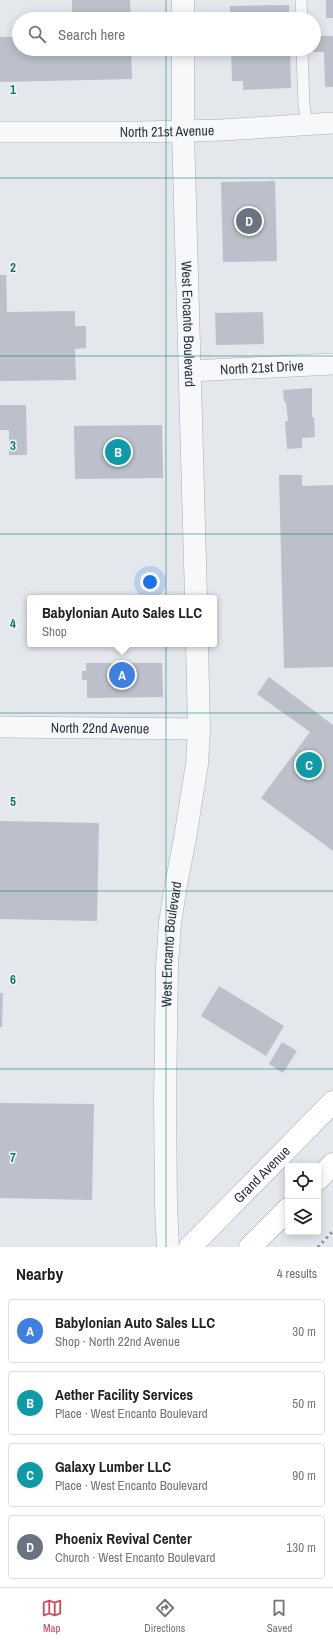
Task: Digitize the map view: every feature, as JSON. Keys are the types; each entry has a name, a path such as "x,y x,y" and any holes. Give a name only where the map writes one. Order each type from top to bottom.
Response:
{"main road":[{"name":"Grand Avenue","path":"190,1247 333,1102"},
{"path":"321,1176 333,1164"},
{"path":"250,1247 285,1212"}],"street":[{"path":"183,0 183,12"},
{"name":"West Encanto Boulevard","path":"183,56 183,131 196,595"},
{"name":"North 21st Avenue","path":"0,132 183,131 333,123"},
{"name":"North 21st Drive","path":"190,371 333,364"},
{"name":"West Encanto Boulevard","path":"168,1247 165,1106 167,966 170,923 197,764 199,730 197,647"},
{"name":"North 22nd Avenue","path":"0,727 199,730"}],"lane":[{"path":"301,0 302,12"},
{"path":"302,56 304,105 308,124"}],"building":[{"path":"72,0 130,0 131,12 72,12"},
{"path":"326,0 333,0 333,18 326,18"},
{"path":"289,5 289,12 230,12 230,6"},
{"path":"321,36 333,36 333,87 325,87 324,52 321,52"},
{"path":"0,37 12,37 12,56 131,56 132,79 0,82"},
{"path":"231,56 290,56 291,88 243,90 243,81 232,81"},
{"path":"275,181 277,261 223,262 221,182"},
{"path":"0,275 6,275 7,312 75,311 75,326 86,326 86,348 75,349 76,380 0,381"},
{"path":"263,312 264,344 216,345 215,313"},
{"path":"312,388 312,417 314,417 315,437 302,438 302,448 287,449 285,421 288,421 283,390"},
{"path":"0,405 26,405 27,455 9,455 9,430 0,430"},
{"path":"162,425 163,478 75,479 74,426"},
{"path":"279,475 302,475 302,486 333,485 333,667 284,668"},
{"path":"86,663 162,663 163,697 87,698 87,680 82,680 82,671 86,671"},
{"path":"269,677 333,725 333,851 261,798 310,732 257,694"},
{"path":"0,821 99,823 97,921 0,919"},
{"path":"219,986 284,1026 266,1056 201,1016"},
{"path":"0,993 3,993 2,1027 0,1027"},
{"path":"282,1042 297,1051 283,1073 269,1064"},
{"path":"0,1103 94,1104 92,1200 0,1198"}],"railway":[{"path":"318,1247 333,1231"}],"place":[{"name":"Phoenix Revival Center","path":"249,221"},
{"name":"Aether Facility Services","path":"118,452"},
{"name":"Babylonian Auto Sales LLC","path":"122,675"},
{"name":"Galaxy Lumber LLC","path":"309,765"}]}
